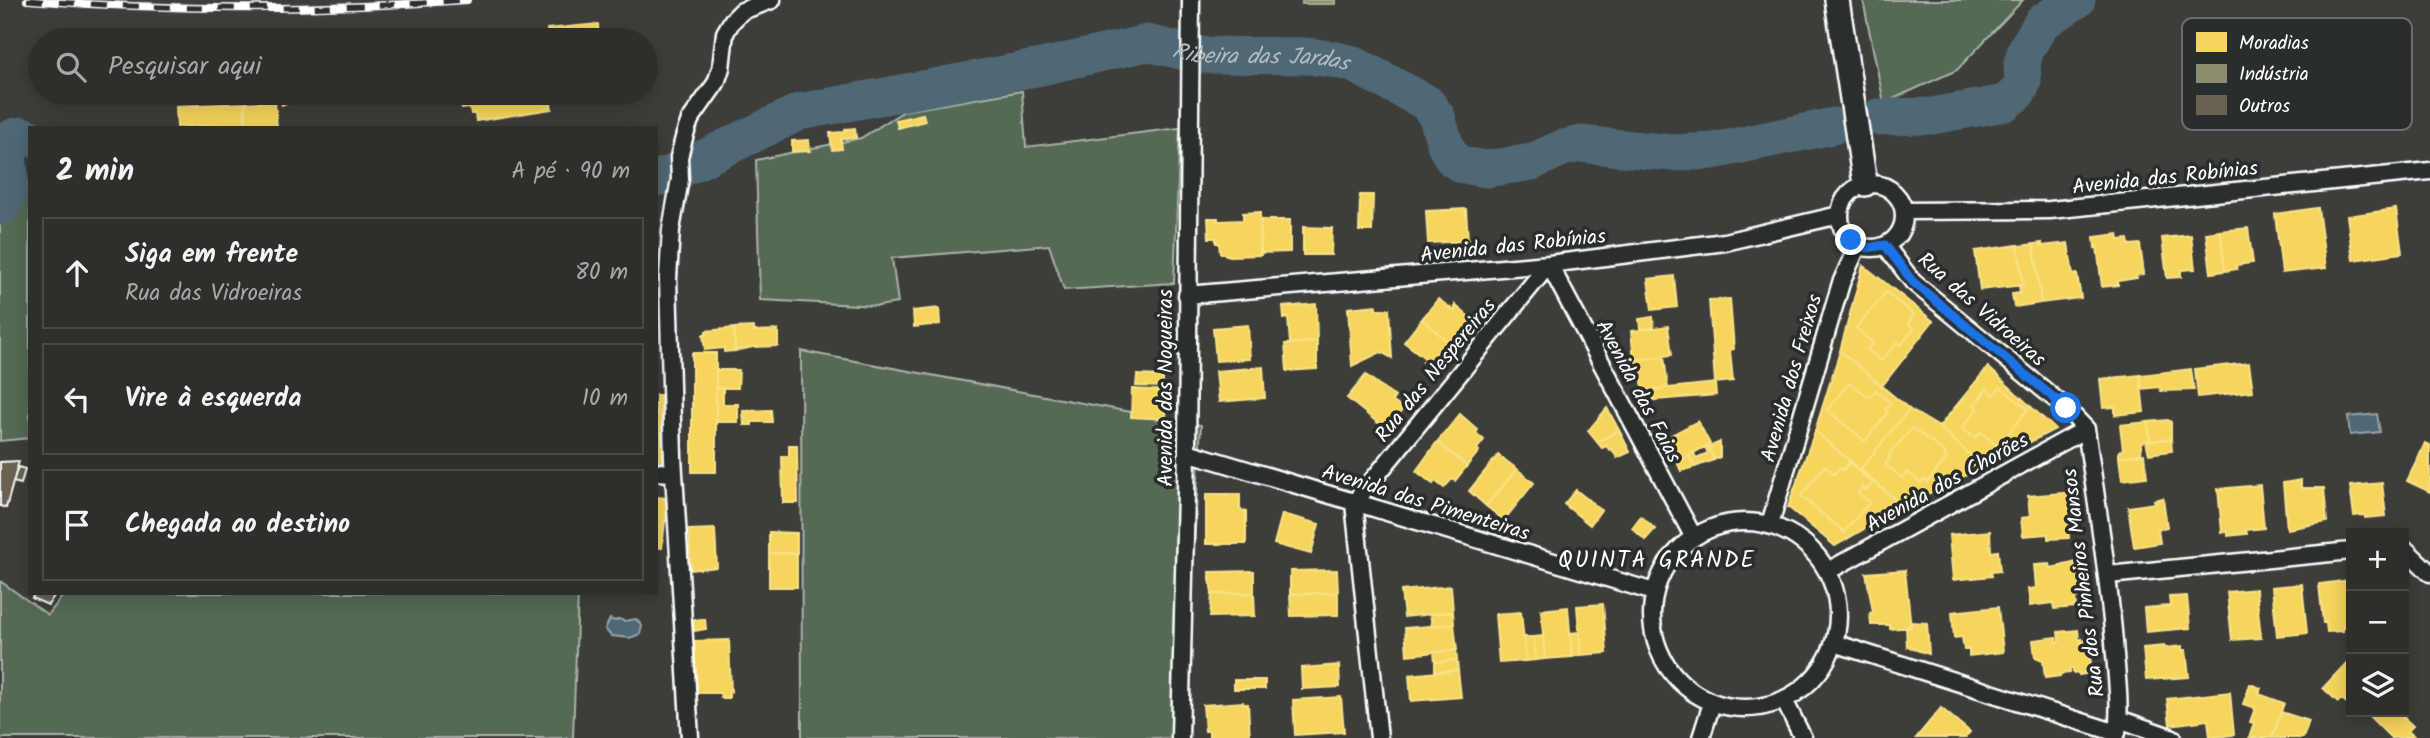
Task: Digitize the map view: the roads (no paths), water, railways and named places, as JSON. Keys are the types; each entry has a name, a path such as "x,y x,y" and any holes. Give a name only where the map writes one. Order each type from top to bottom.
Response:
{"street":[{"path":"690,738 674,473 668,278 671,230 680,179 679,157 690,120 716,83 721,68 725,33 732,21 742,11 772,0"},
{"name":"Avenida das Nogueiras","path":"1180,738 1187,452 1191,0"},
{"path":"1837,0 1865,184"},
{"name":"Avenida das Robínias","path":"1904,211 2050,210 2430,171"},
{"path":"1876,183 1895,193 1904,211 1900,232 1894,240 1885,245 1867,248 1858,245 1844,233 1839,215 1841,205 1855,188 1876,183"},
{"name":"Avenida das Robínias","path":"1187,295 1549,264 1725,242 1839,215"},
{"name":"Avenida dos Freixos","path":"1770,524 1841,283 1858,245"},
{"name":"Rua das Vidroeiras","path":"1885,245 1913,282 2066,408 2086,429"},
{"name":"Rua das Nespereiras","path":"1354,503 1549,264"},
{"name":"Avenida das Faias","path":"1549,264 1693,537"},
{"name":"Avenida dos Chorões","path":"1828,571 2086,429"},
{"name":"Rua dos Pinheiros Mansos","path":"2086,429 2108,575 2117,730"},
{"name":"Avenida das Pimenteiras","path":"1187,452 1654,592"},
{"path":"658,472 674,473"},
{"path":"1354,503 1379,738"},
{"path":"1742,521 1770,524 1793,534 1803,542 1828,571 1836,596 1837,626 1834,643 1821,668 1804,687 1784,700 1759,707 1733,708 1712,703 1686,687 1668,668 1656,644 1651,618 1654,592 1662,571 1674,553 1693,537 1715,526 1742,521"},
{"path":"2108,575 2346,551"},
{"path":"2409,553 2430,573"},
{"path":"1834,643 2117,730 2173,738"},
{"path":"1784,700 1803,738"},
{"path":"1702,738 1712,703"}],"water":[{"path":"2377,414 2380,432 2350,435 2348,417"},
{"path":"610,619 636,619 642,626 640,634 630,638 611,636 605,629"}],"waterway":[{"name":"Ribeira das Jardas","path":"1878,117 1932,116 2005,103 2019,91 2023,82 2022,64 2026,49 2042,22 2077,0"},
{"name":"Ribeira das Jardas","path":"658,177 671,174 799,112 1041,67 1147,43 1198,55 1307,56 1353,64 1427,103 1437,117 1446,147 1453,159 1462,165 1486,169 1532,162 1562,148 1581,144 1672,153 1713,151 1833,126"},
{"name":"Ribeira das Jardas","path":"0,207 9,188 8,153 13,137 22,135 28,137"}],"railway":[{"path":"27,0 247,8 467,0"}],"district":[{"name":"QUINTA GRANDE","path":"1657,559"}]}
